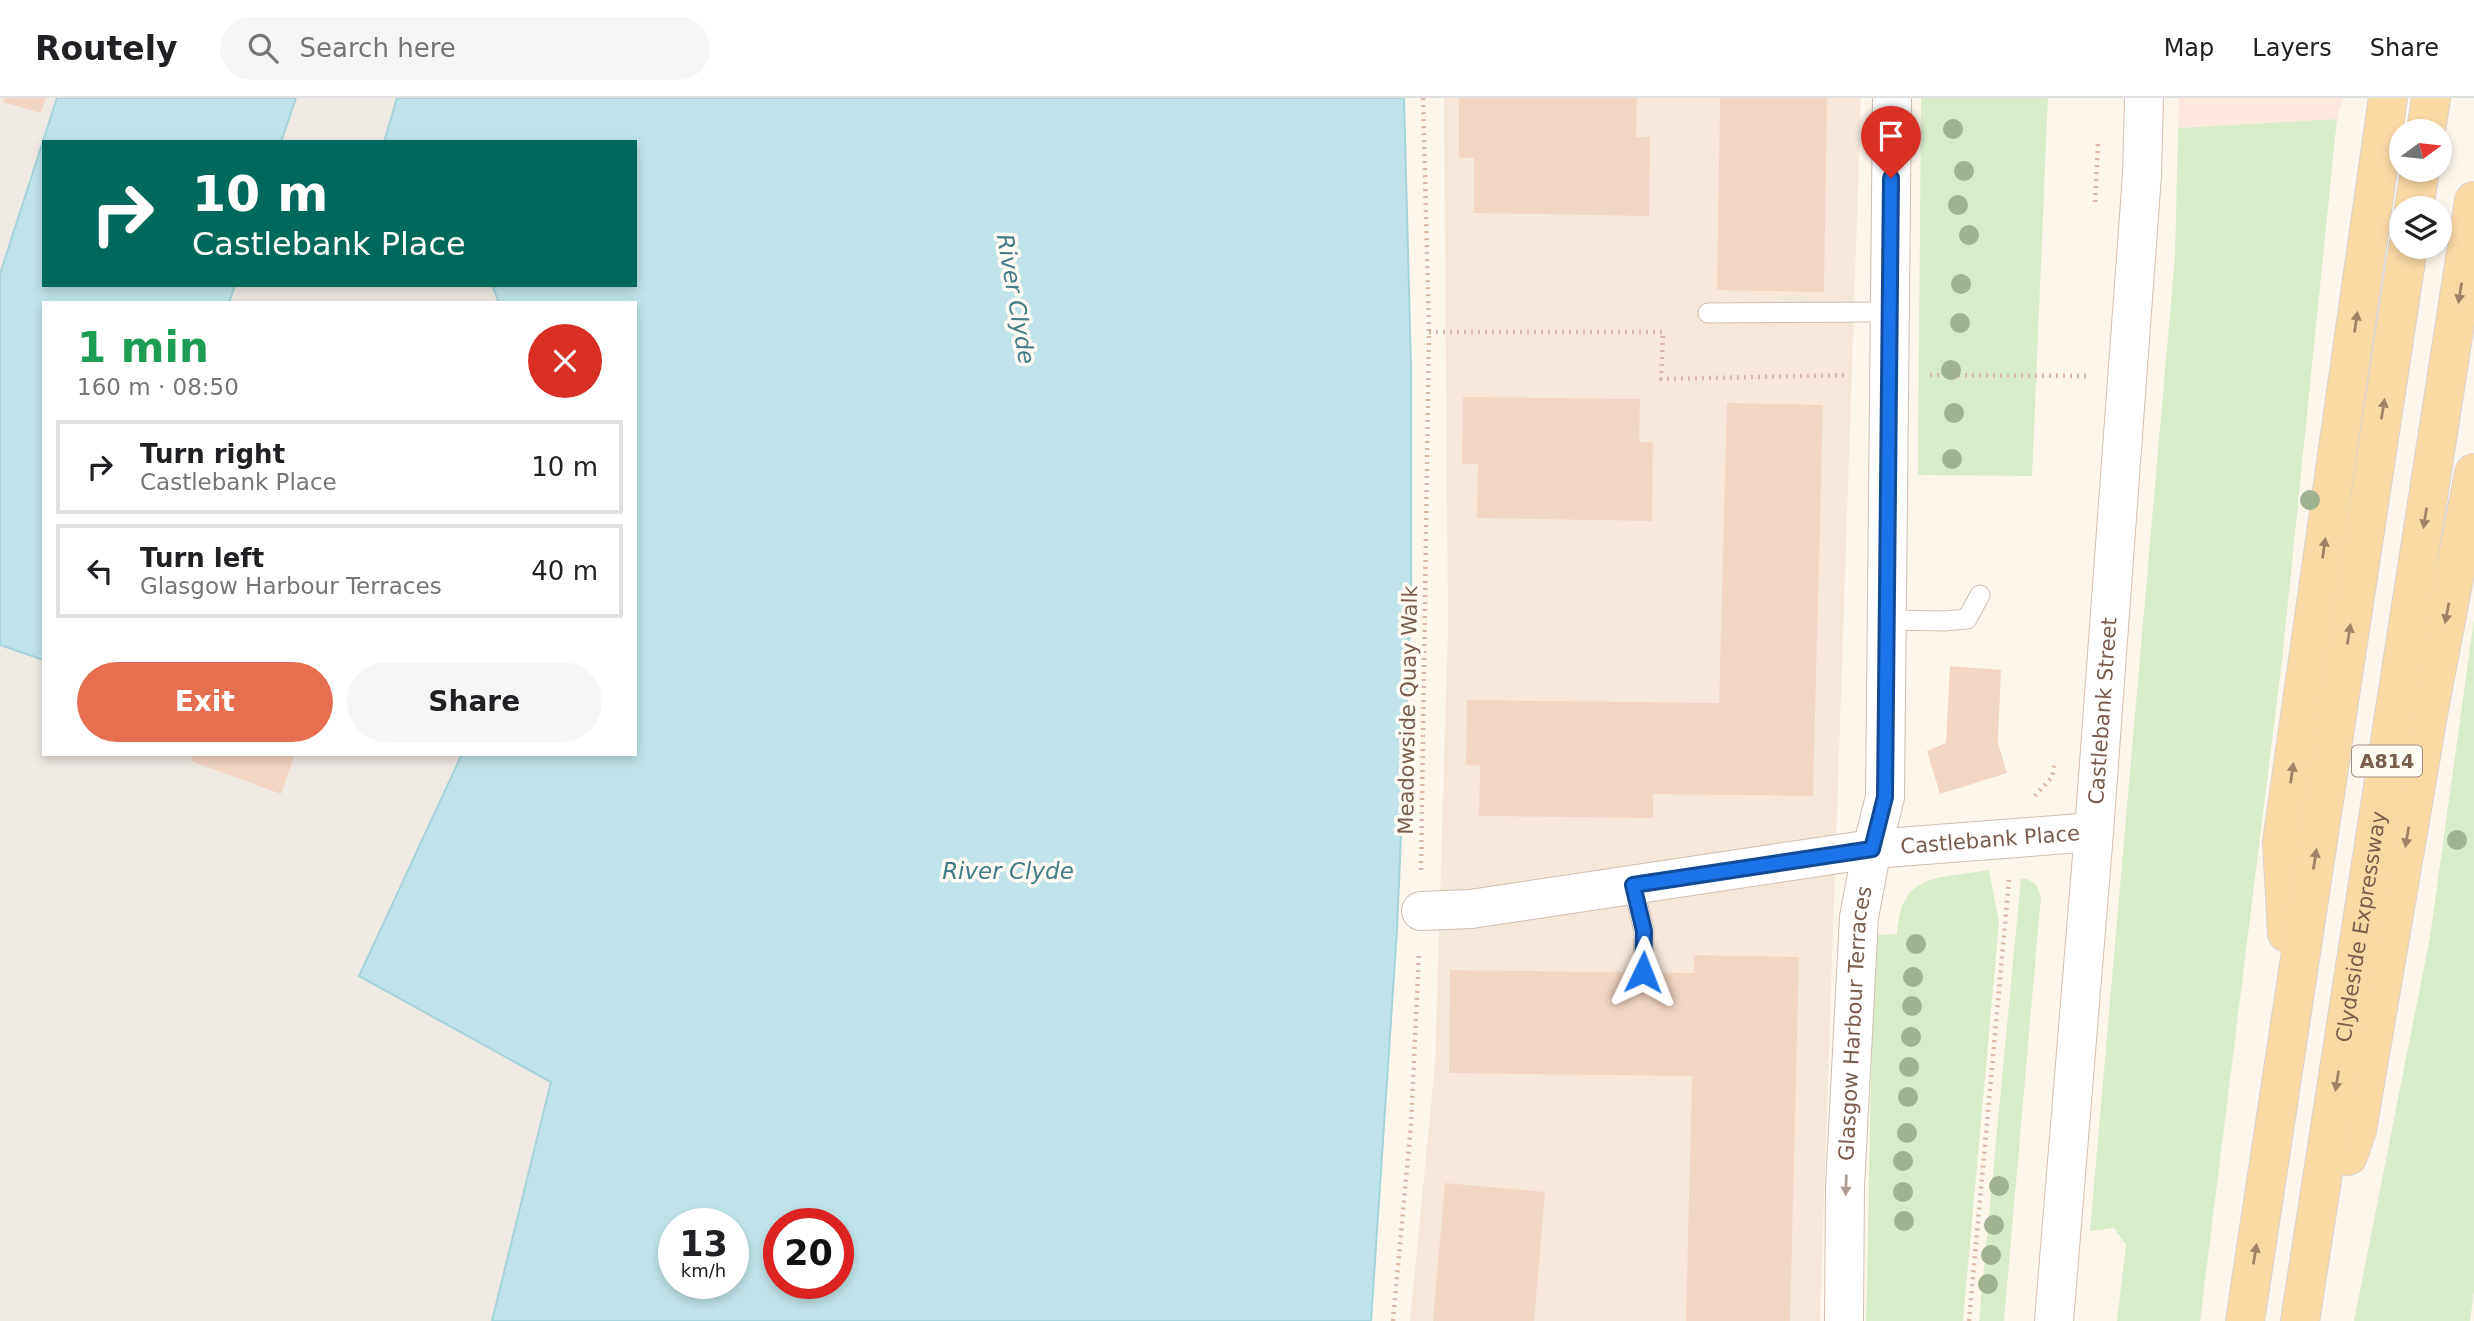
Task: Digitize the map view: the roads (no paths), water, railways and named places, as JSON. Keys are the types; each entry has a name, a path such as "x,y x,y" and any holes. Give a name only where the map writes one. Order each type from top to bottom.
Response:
{"main road":[{"path":"2292,1012 2282,842 2388,98"},
{"path":"2428,119 2431,98"},
{"name":"Clydeside Expressway","path":"2302,1309 2474,201"},
{"name":"A814","path":"2245,1321 2406,259"},
{"path":"2302,1309 2357,1130 2429,709 2474,473"}],"street":[{"name":"Glasgow Harbour Terraces","path":"1844,1321 1845,1186 1859,917 1885,797 1892,98"},
{"name":"Castlebank Street","path":"2054,1321 2094,832 2141,189 2144,98"},
{"name":"Castlebank Place","path":"1421,911 1471,909 1872,849 2094,832"}],"lane":[{"path":"1708,313 1889,312"},
{"path":"1886,620 1967,619 1980,596"},
{"path":"1633,885 1644,931 1643,972"}],"water":[{"path":"57,98 296,98 282,140 43,140"},
{"name":"River Clyde","path":"397,98 1404,98 1411,367 1411,597 1397,930 1371,1321 492,1321 551,1082 359,976 461,756 637,756 637,301 498,301 493,287 637,287 637,140 385,140"},
{"path":"42,144 42,287 234,287 230,301 42,301 42,659 0,645 0,274"}]}
